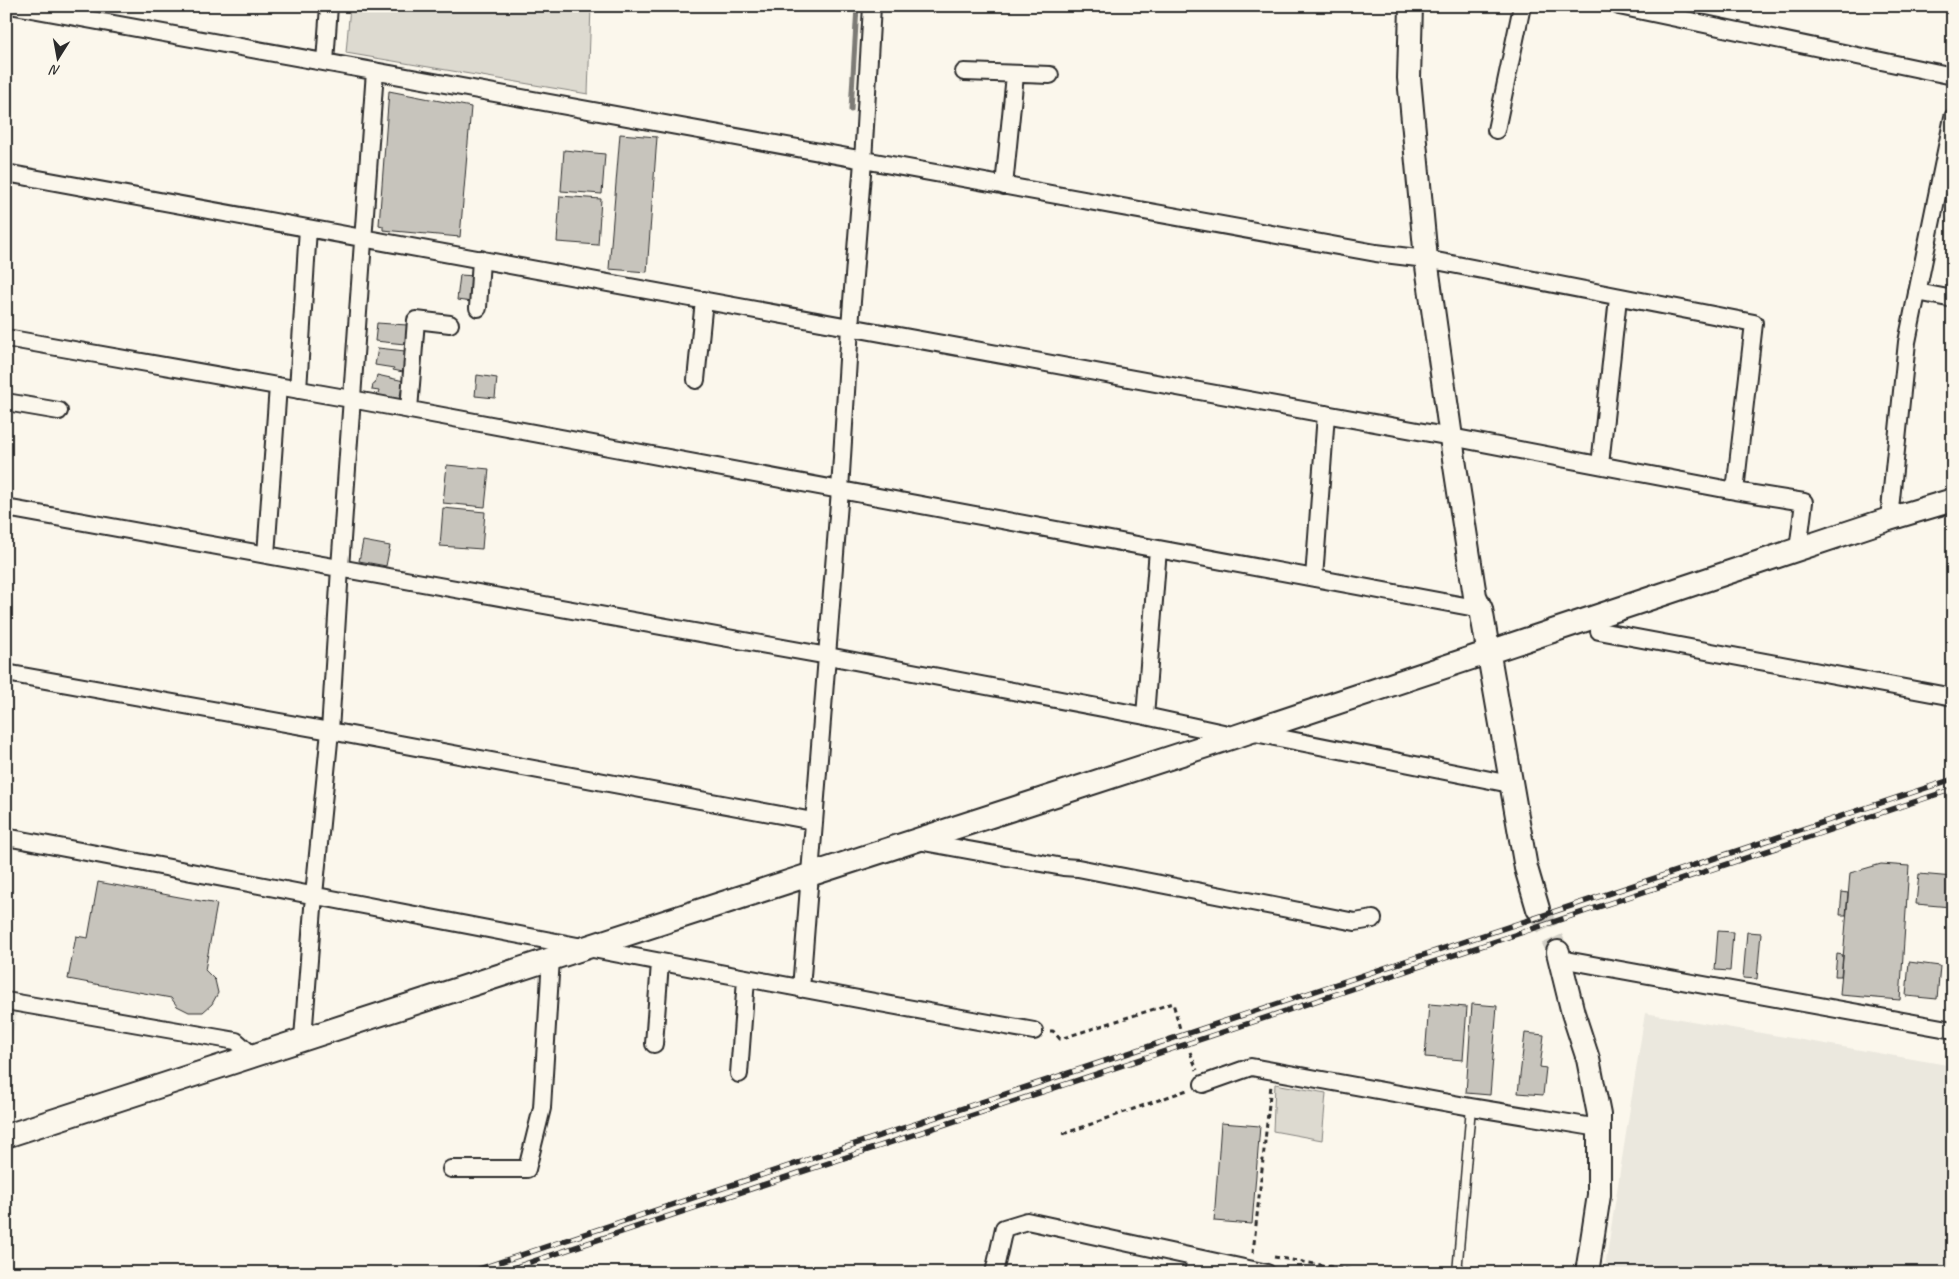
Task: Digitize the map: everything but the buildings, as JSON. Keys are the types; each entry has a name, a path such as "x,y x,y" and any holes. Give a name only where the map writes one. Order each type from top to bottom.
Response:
{"street":[{"path":"15,6 863,161 1376,252 1426,259 1618,298 1754,323 1735,491"},
{"path":"325,62 329,6"},
{"path":"801,989 840,490 872,6"},
{"path":"1411,6 1408,78 1426,259 1451,437 1475,596 1481,610 1526,868 1538,909"},
{"path":"1496,130 1522,6"},
{"path":"1620,6 1953,76"},
{"path":"303,1038 314,894 330,731 351,399 376,71"},
{"path":"964,72 1050,75"},
{"path":"1004,186 1015,75"},
{"path":"1889,519 1907,342 1953,117"},
{"path":"6,173 1326,414 1735,491 1804,502 1798,550"},
{"path":"298,390 308,228"},
{"path":"478,308 481,259"},
{"path":"1917,292 1953,299"},
{"path":"1600,465 1618,298"},
{"path":"696,380 704,300"},
{"path":"410,410 416,320 450,324"},
{"path":"6,338 351,399 1481,610"},
{"path":"266,555 278,386"},
{"path":"6,402 59,411"},
{"path":"1314,578 1326,414"},
{"path":"6,1136 1241,734 1889,519 1953,500"},
{"path":"6,508 828,656 1510,784"},
{"path":"1145,716 1158,549"},
{"path":"1598,631 1953,697"},
{"path":"6,672 813,821"},
{"path":"6,837 314,894 660,963 1034,1031"},
{"path":"916,840 1063,867 1078,868 1355,922 1373,919"},
{"path":"1587,1273 1599,1195 1599,1128 1595,1088 1573,1013 1559,955 1953,1030"},
{"path":"451,1169 527,1169 542,1108 550,958"},
{"path":"654,1044 660,963"},
{"path":"739,1074 746,979"},
{"path":"6,1001 236,1041 252,1055"},
{"path":"1203,1084 1252,1067 1599,1128"},
{"path":"994,1273 1004,1228 1027,1221 1195,1265 1267,1273"}],"lane":[{"path":"1457,1273 1471,1107"}],"path":[{"path":"1034,1031 1052,1031 1060,1039 1173,1003 1180,1028"},
{"path":"1253,1253 1273,1070"},
{"path":"1063,1134 1203,1084"},
{"path":"1272,1257 1368,1273"}],"shaded area":[{"path":"350,6 591,6 588,94 346,53"},
{"path":"6,1010 17,1012 6,1067"},
{"path":"1645,1013 1953,1066 1953,1273 1604,1273"},
{"path":"1275,1084 1326,1093 1322,1140 1273,1131"}],"waterway":[{"path":"851,110 857,6"}],"tunnel":[{"path":"1538,909 1558,952"}],"railway":[{"path":"467,1273 1953,779"},
{"path":"498,1273 1953,789"}]}
